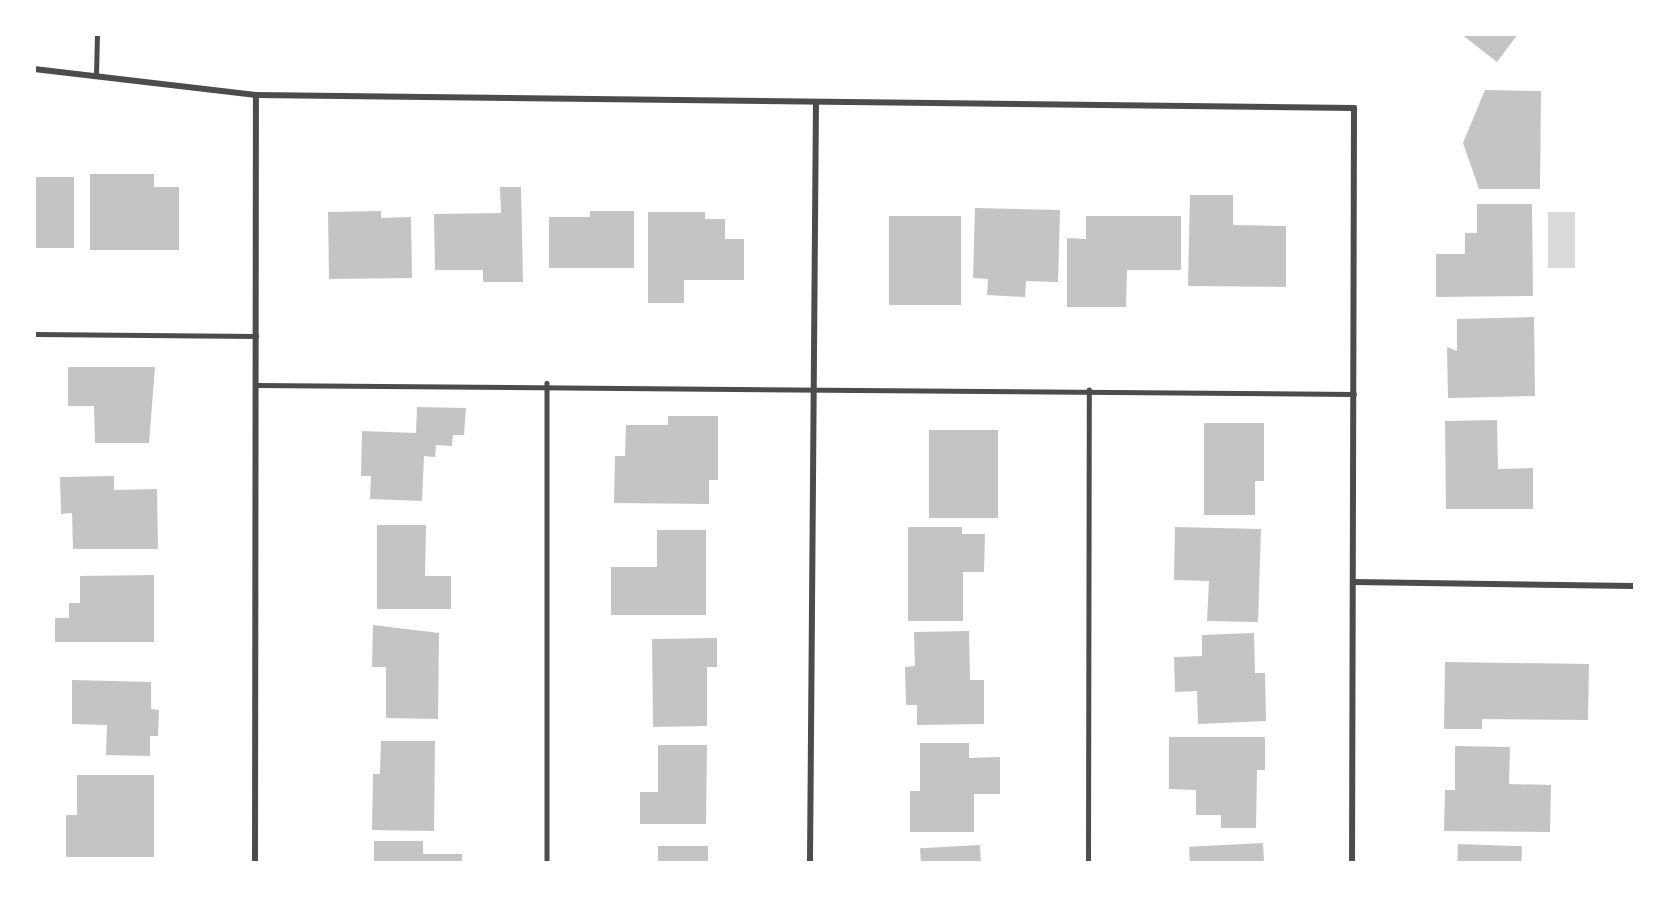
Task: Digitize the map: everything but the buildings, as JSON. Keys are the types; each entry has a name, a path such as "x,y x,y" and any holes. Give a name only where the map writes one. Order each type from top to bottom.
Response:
{"street":[{"path":"34,69 256,95 816,105 1354,108 1352,862"},
{"path":"255,862 256,95"},
{"path":"810,862 816,105"},
{"path":"1353,582 1635,586"}],"lane":[{"path":"96,75 97,34"},
{"path":"34,334 256,336"},
{"path":"547,383 547,862"},
{"path":"256,385 547,383 1354,394"},
{"path":"1088,862 1089,390"}],"shaded area":[{"path":"1548,212 1575,212 1575,268 1548,268"}]}
